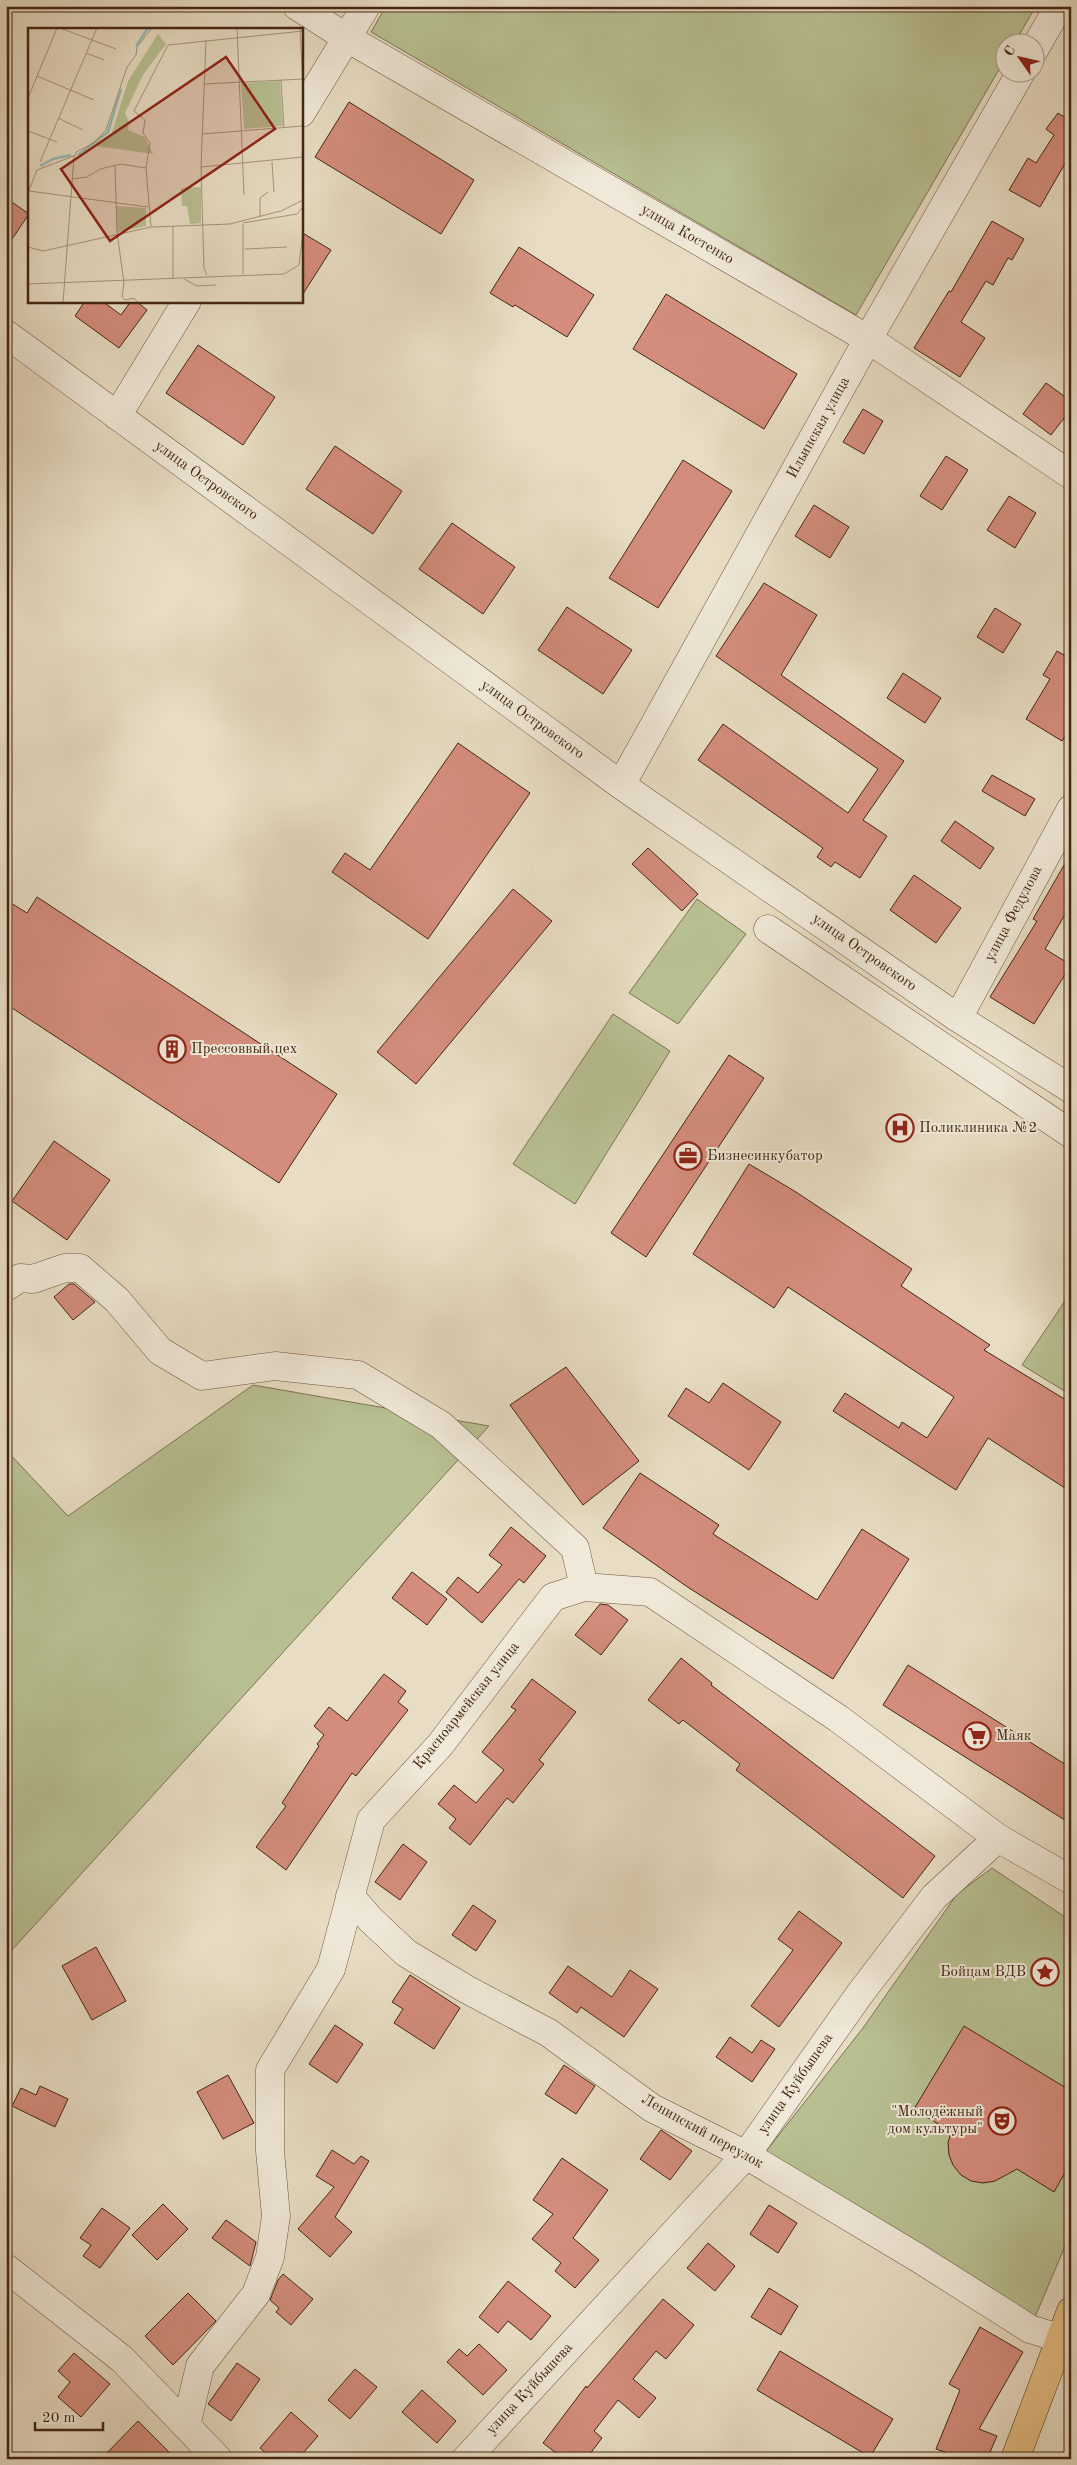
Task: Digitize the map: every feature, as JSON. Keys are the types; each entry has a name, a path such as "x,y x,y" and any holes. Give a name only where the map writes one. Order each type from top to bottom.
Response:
{"main road":[{"path":"1015,2459 1065,2341 1071,2311"}],"street":[{"name":"улица Костенко","path":"297,6 347,38 868,340 1071,475"},
{"path":"302,111 366,6"},
{"path":"1044,33 1060,6"},
{"name":"Ильинская улица","path":"621,785 868,340 1015,82"},
{"path":"117,416 186,302"},
{"name":"улица Островского","path":"6,334 621,785 958,1018 1071,1089"},
{"name":"улица Федулова","path":"958,1018 1071,810"},
{"path":"768,929 1071,1134"},
{"path":"6,1287 20,1278 33,1279 66,1268 80,1268 117,1300 160,1351 202,1376 275,1366 358,1375 441,1425 575,1548 584,1586 650,1592 839,1718 998,1838 1071,1880"},
{"name":"Красноармейская улица","path":"186,2426 200,2366 256,2294 270,2257 276,2216 270,2151 270,2070 331,1970 371,1820 440,1745 553,1597 584,1586"},
{"name":"улица Куйбышева","path":"466,2459 746,2155 859,1996 934,1897 998,1838"},
{"name":"Ленинский переулок","path":"350,1896 370,1919 406,1953 466,1989 549,2033 652,2108 746,2155 910,2253 1030,2329 1065,2341"},
{"path":"6,2268 122,2359 218,2459"}],"green space":[{"path":"386,6 1036,6 1021,32 994,32 994,78 856,315 371,32"},
{"path":"697,899 746,934 678,1024 629,993"},
{"path":"613,1014 670,1051 575,1204 513,1164"},
{"path":"1071,1292 1071,1395 1022,1365"},
{"path":"253,1385 489,1426 12,1950 6,1893 6,1450 68,1516"},
{"path":"992,1868 1071,1921 1071,2232 1030,2329 763,2155 863,2028 957,1894"}],"building":[{"path":"349,102 474,180 441,234 315,157"},
{"path":"1071,111 1071,153 1040,207 1009,190 1028,158 1036,163 1054,135 1046,129 1058,113 1066,118"},
{"path":"6,198 28,213 28,215 6,248"},
{"path":"992,221 1024,239 1012,260 1008,258 993,285 986,281 961,322 985,338 960,377 914,348 949,291 951,292"},
{"path":"302,233 331,250 302,295"},
{"path":"519,247 594,295 567,337 515,305 513,307 490,293"},
{"path":"666,294 797,374 764,429 633,349"},
{"path":"84,302 103,302 121,315 130,302 137,302 147,310 119,348 75,316"},
{"path":"198,345 275,397 243,445 166,393"},
{"path":"1046,383 1071,401 1071,409 1051,435 1023,414"},
{"path":"863,409 883,421 864,454 843,442"},
{"path":"335,446 402,491 373,534 306,489"},
{"path":"946,456 968,470 942,510 920,496"},
{"path":"683,460 732,491 658,608 609,578"},
{"path":"1009,496 1036,513 1015,548 987,530"},
{"path":"814,505 849,527 830,558 795,536"},
{"path":"452,523 515,567 483,614 419,569"},
{"path":"764,583 817,615 781,675 904,761 863,820 887,836 860,878 835,862 831,867 817,857 823,848 698,760 723,724 848,813 878,769 716,656"},
{"path":"567,607 632,650 603,694 538,650"},
{"path":"995,608 1021,624 1003,653 977,637"},
{"path":"1057,651 1071,659 1071,727 1062,741 1026,719 1050,679 1043,675"},
{"path":"903,673 941,698 925,723 887,698"},
{"path":"458,743 530,793 428,939 332,872 345,853 370,870"},
{"path":"992,775 1035,799 1025,816 982,791"},
{"path":"955,821 994,848 980,869 941,841"},
{"path":"648,848 698,894 682,911 632,864"},
{"path":"1071,853 1071,904 1045,949 1071,965 1034,1024 990,997 1037,921 1033,919"},
{"path":"914,875 961,908 936,943 890,910"},
{"path":"513,889 552,921 416,1084 377,1052"},
{"name":"Прессоввый цех","path":"37,897 337,1094 279,1183 6,1004 6,900 27,913"},
{"name":"Бизнесинкубатор","path":"729,1055 764,1078 646,1257 611,1233"},
{"path":"54,1141 110,1180 67,1240 12,1201"},
{"path":"749,1164 796,1192 912,1269 901,1286 990,1345 984,1350 1071,1403 1071,1492 988,1438 956,1490 833,1411 845,1393 899,1428 902,1422 927,1438 954,1397 788,1287 774,1308 693,1254"},
{"path":"69,1284 74,1284 95,1302 73,1320 54,1297"},
{"path":"566,1367 639,1461 583,1505 510,1405"},
{"path":"723,1383 781,1422 749,1470 668,1416 686,1388 709,1403"},
{"path":"640,1473 719,1525 713,1534 817,1600 862,1529 909,1559 833,1679 689,1588 603,1528"},
{"path":"511,1527 546,1556 524,1583 519,1579 482,1623 446,1592 458,1577 478,1593 502,1565 489,1555"},
{"path":"412,1572 447,1599 427,1625 392,1598"},
{"path":"600,1604 608,1605 628,1620 601,1655 575,1635"},
{"path":"681,1658 712,1683 711,1685 935,1856 903,1898 736,1770 740,1764 683,1720 679,1724 648,1700"},
{"name":"Maяк","path":"908,1665 1071,1768 1071,1824 883,1705"},
{"path":"384,1674 406,1691 398,1702 408,1710 356,1776 352,1773 286,1870 256,1847 286,1806 282,1803 319,1746 317,1744 324,1735 314,1726 329,1707 347,1721"},
{"path":"532,1679 576,1712 539,1760 544,1764 513,1803 507,1798 470,1845 449,1828 456,1819 438,1804 454,1785 476,1803 504,1770 482,1752 516,1710 511,1707"},
{"path":"403,1844 427,1862 400,1900 375,1882"},
{"path":"473,1905 496,1921 476,1951 452,1935"},
{"path":"799,1911 842,1943 779,2027 751,2006 793,1950 778,1939"},
{"path":"96,1947 126,2001 92,2020 62,1966"},
{"path":"568,1966 612,1997 630,1970 658,1989 624,2037 581,2007 577,2013 549,1993"},
{"path":"410,1975 460,2008 434,2049 394,2023 403,2009 392,2002"},
{"path":"335,2025 363,2044 337,2083 309,2064"},
{"name":"\"Молодёжный дом культуры\"","path":"964,2026 1071,2091 1071,2162 1054,2192 1017,2169 995,2181 983,2183 971,2181 961,2175 953,2165 949,2155 948,2143 951,2132 914,2109"},
{"path":"730,2037 752,2053 761,2040 775,2049 752,2082 716,2057"},
{"path":"564,2065 595,2086 576,2114 545,2094"},
{"path":"228,2075 254,2123 223,2139 197,2092"},
{"path":"40,2086 68,2099 55,2127 12,2106 21,2088 36,2095"},
{"path":"661,2130 692,2151 670,2180 640,2159"},
{"path":"332,2150 354,2164 361,2156 369,2161 335,2217 352,2232 330,2257 298,2229 334,2187 316,2176"},
{"path":"562,2158 608,2190 573,2238 599,2260 575,2288 555,2271 561,2263 532,2239 553,2214 533,2200"},
{"path":"163,2204 188,2229 157,2260 132,2235"},
{"path":"769,2205 797,2223 778,2253 750,2234"},
{"path":"102,2208 130,2228 100,2268 83,2256 91,2245 80,2238"},
{"path":"226,2220 256,2242 250,2266 212,2238"},
{"path":"708,2243 735,2266 715,2291 687,2268"},
{"path":"283,2274 313,2299 291,2325 276,2312 279,2308 270,2300 278,2280"},
{"path":"508,2281 551,2316 531,2340 508,2321 498,2333 479,2317"},
{"path":"769,2288 798,2306 781,2335 751,2317"},
{"path":"188,2293 216,2321 173,2365 145,2336"},
{"path":"663,2299 694,2325 666,2359 656,2351 633,2379 656,2398 639,2418 618,2400 594,2431 602,2438 586,2459 564,2459 543,2443 586,2386 587,2388"},
{"path":"980,2327 1023,2352 979,2429 997,2436 987,2459 942,2459 945,2452 936,2449 960,2390 949,2384"},
{"path":"479,2344 507,2370 483,2395 447,2362 459,2349 467,2356"},
{"path":"780,2351 893,2419 870,2457 757,2390"},
{"path":"74,2353 110,2384 81,2417 58,2397 70,2382 58,2371"},
{"path":"237,2363 260,2379 231,2421 208,2404"},
{"path":"355,2369 377,2387 350,2419 328,2400"},
{"path":"422,2390 456,2421 437,2443 402,2412"},
{"path":"291,2412 318,2436 298,2459 272,2459 260,2448"},
{"path":"138,2421 176,2459 101,2459"}],"place":[{"name":"Прессоввый цех","path":"172,1049"},
{"name":"Поликлиника №2","path":"900,1128"},
{"name":"Бизнесинкубатор","path":"688,1156"},
{"name":"Maяк","path":"977,1736"},
{"name":"Бойцам ВДВ","path":"1045,1972"},
{"name":"\"Молодёжный дом культуры\"","path":"1002,2121"}]}
